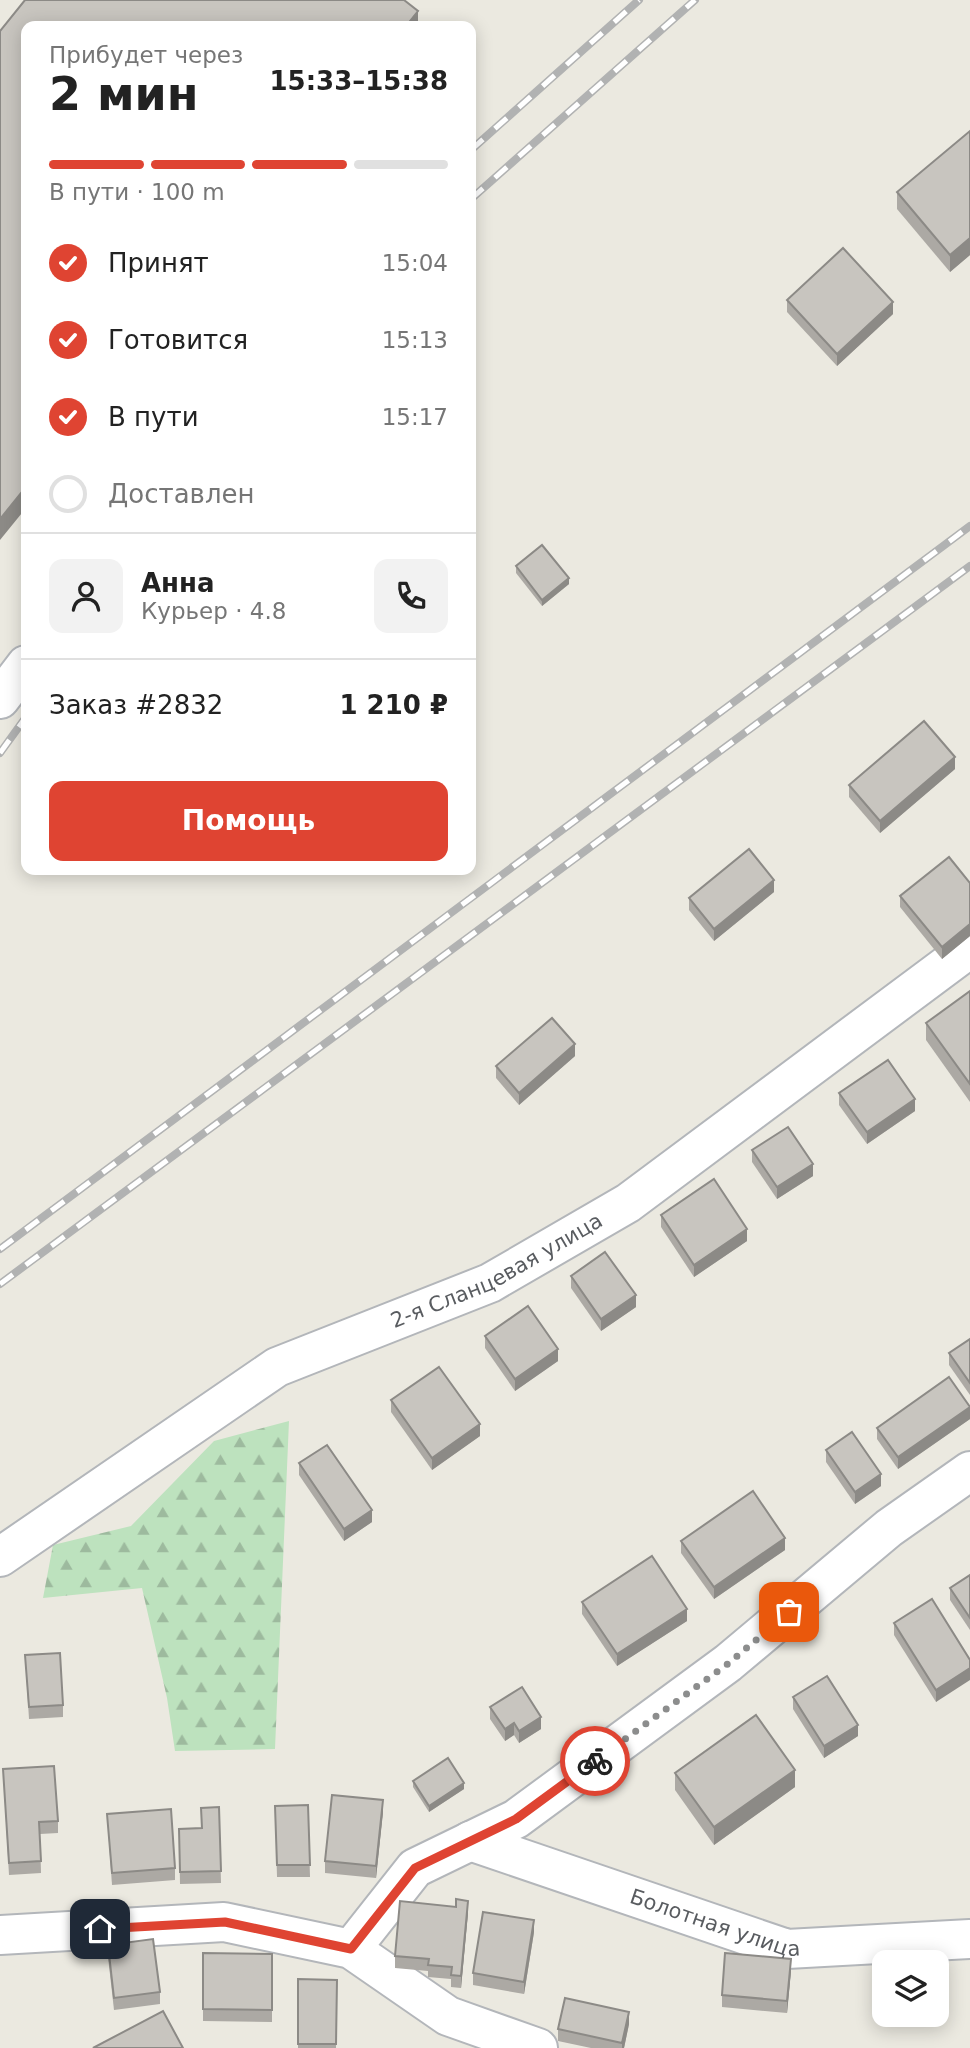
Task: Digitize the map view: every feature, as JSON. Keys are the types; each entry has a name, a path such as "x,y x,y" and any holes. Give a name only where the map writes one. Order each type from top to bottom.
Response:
{"street":[{"path":"0,699 21,672"},
{"name":"2-я Сланцевая улица","path":"0,1557 277,1367 490,1283 628,1203 970,948"},
{"path":"351,1949 415,1868 516,1819 729,1663 888,1528 970,1471"},
{"name":"Болотная улица","path":"470,1841 787,1949 970,1939"},
{"path":"0,1935 225,1922 351,1949 448,2016 538,2048"}],"green space":[{"path":"289,1421 275,1749 175,1751 167,1698 142,1588 43,1598 53,1545 131,1526 214,1441"}],"building":[{"path":"25,0 404,0 418,11 410,21 21,21 21,493 0,519 0,31"},
{"path":"970,131 970,238 950,255 897,192"},
{"path":"843,248 893,302 837,354 787,300"},
{"path":"542,545 569,578 542,600 516,566"},
{"path":"924,721 955,757 880,821 849,785"},
{"path":"749,849 774,880 714,929 689,898"},
{"path":"949,857 970,883 970,924 942,947 900,896"},
{"path":"970,991 970,1084 926,1023"},
{"path":"552,1018 575,1044 519,1093 496,1066"},
{"path":"888,1060 915,1099 867,1132 839,1093"},
{"path":"788,1127 813,1164 777,1187 752,1150"},
{"path":"714,1179 747,1229 694,1265 661,1215"},
{"path":"605,1252 636,1295 601,1319 571,1276"},
{"path":"528,1306 558,1349 515,1379 485,1336"},
{"path":"970,1339 970,1383 949,1353"},
{"path":"439,1367 480,1424 432,1458 391,1400"},
{"path":"949,1377 970,1407 898,1457 877,1428"},
{"path":"852,1432 881,1474 855,1492 826,1450"},
{"path":"327,1445 372,1510 344,1529 299,1463"},
{"path":"753,1491 785,1538 714,1587 681,1541"},
{"path":"652,1556 687,1609 617,1654 582,1602"},
{"path":"970,1575 970,1618 950,1588"},
{"path":"932,1599 970,1660 970,1668 936,1690 894,1623"},
{"path":"60,1653 63,1705 29,1707 25,1655"},
{"path":"827,1676 858,1725 824,1746 793,1697"},
{"path":"522,1687 541,1717 519,1731 514,1723 505,1729 490,1707"},
{"path":"756,1715 795,1770 714,1827 675,1773"},
{"path":"448,1758 464,1783 429,1806 413,1781"},
{"path":"54,1766 58,1821 39,1822 41,1861 9,1863 3,1769"},
{"path":"332,1795 383,1800 376,1866 325,1861"},
{"path":"308,1805 310,1865 277,1865 275,1806"},
{"path":"219,1807 221,1871 180,1872 179,1829 202,1828 201,1808"},
{"path":"171,1809 175,1868 112,1873 107,1814"},
{"path":"456,1899 468,1901 461,1976 451,1975 452,1967 428,1965 429,1959 395,1956 400,1901 456,1907"},
{"path":"483,1912 534,1920 524,1982 473,1973"},
{"path":"153,1939 160,1992 114,1998 108,1945"},
{"path":"203,1953 272,1954 272,2010 203,2009"},
{"path":"725,1953 791,1959 787,2001 722,1995"},
{"path":"298,1979 337,1980 336,2044 298,2044"},
{"path":"565,1998 629,2012 622,2043 558,2029"},
{"path":"163,2011 183,2048 93,2048"}],"railway":[{"path":"476,146 639,0"},
{"path":"476,195 695,0"},
{"path":"0,1249 970,526"},
{"path":"0,1284 970,566"},
{"path":"0,753 21,724"}],"way so far":[{"path":"595,1761 729,1663 789,1612"}],"route":[{"path":"100,1929 225,1922 351,1949 415,1868 516,1819 595,1761"}]}
